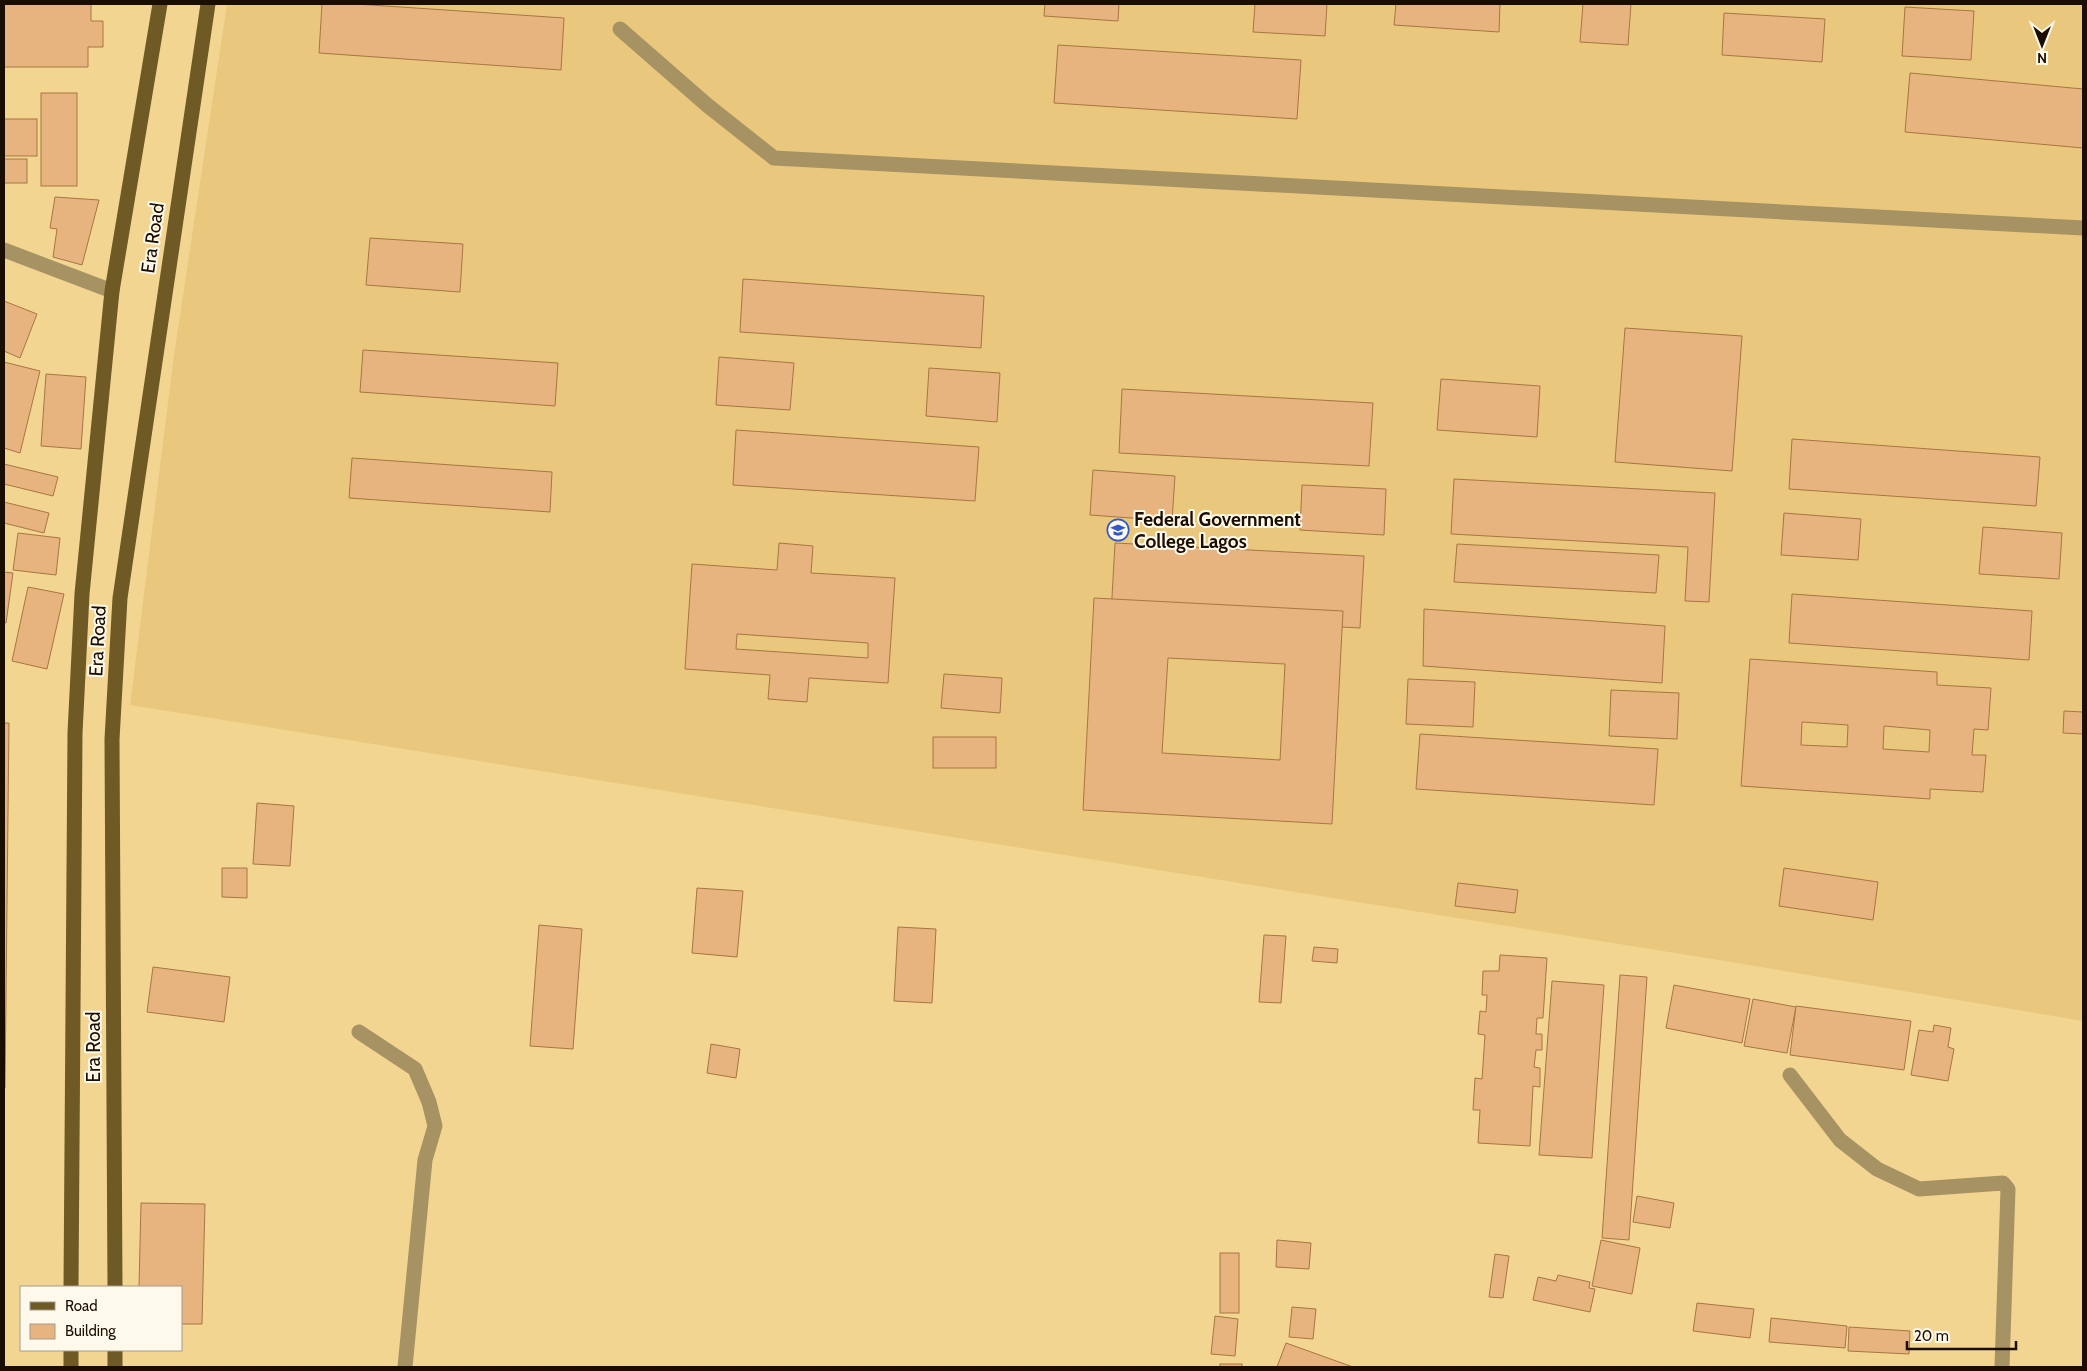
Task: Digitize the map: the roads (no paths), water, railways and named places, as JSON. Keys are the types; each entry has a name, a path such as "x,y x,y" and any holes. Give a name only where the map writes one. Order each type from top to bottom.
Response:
{"main road":[{"path":"71,1286 75,732 82,594 112,291 160,4"},
{"name":"Era Road","path":"115,1286 112,739 120,598 208,4"},
{"path":"71,1351 71,1367"},
{"path":"115,1351 115,1367"}],"street":[{"path":"620,29 707,105 774,158 2083,228"},
{"path":"4,250 112,291"},
{"path":"359,1032 415,1068 429,1102 435,1126 426,1160 405,1367"},
{"path":"1790,1075 1840,1140 1877,1169 1919,1189 2003,1182 2008,1189 2002,1367"}],"place":[{"name":"Federal Government College Lagos","path":"1118,530"}]}
